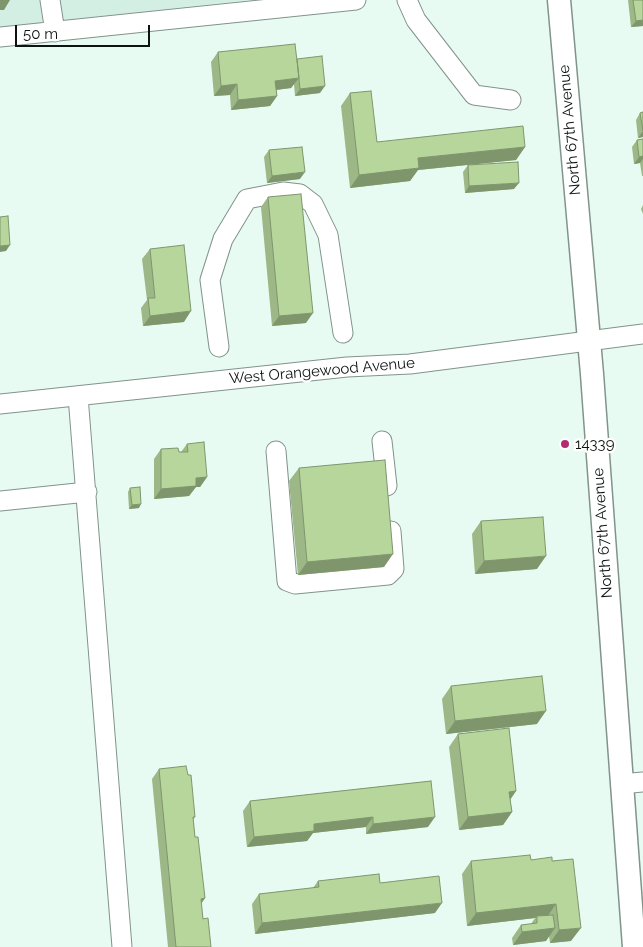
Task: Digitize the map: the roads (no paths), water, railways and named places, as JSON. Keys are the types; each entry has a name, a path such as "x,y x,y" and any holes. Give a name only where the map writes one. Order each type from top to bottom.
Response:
{"main road":[{"name":"North 67th Avenue","path":"559,0 588,343 632,783 634,947"}],"street":[{"path":"50,0 55,32"},
{"path":"0,38 55,32 198,8 356,0"},
{"path":"407,0 416,20 474,95 511,100"},
{"path":"219,347 210,280 223,239 247,199 283,192 300,194 313,204 328,235 343,333"},
{"name":"West Orangewood Avenue","path":"0,404 347,367 410,364 588,343 643,334"},
{"path":"78,396 122,947"},
{"path":"276,451 287,581 295,584 388,575 394,569 382,441"},
{"path":"0,501 87,492"}],"place":[{"name":"14339","path":"565,444"}]}
